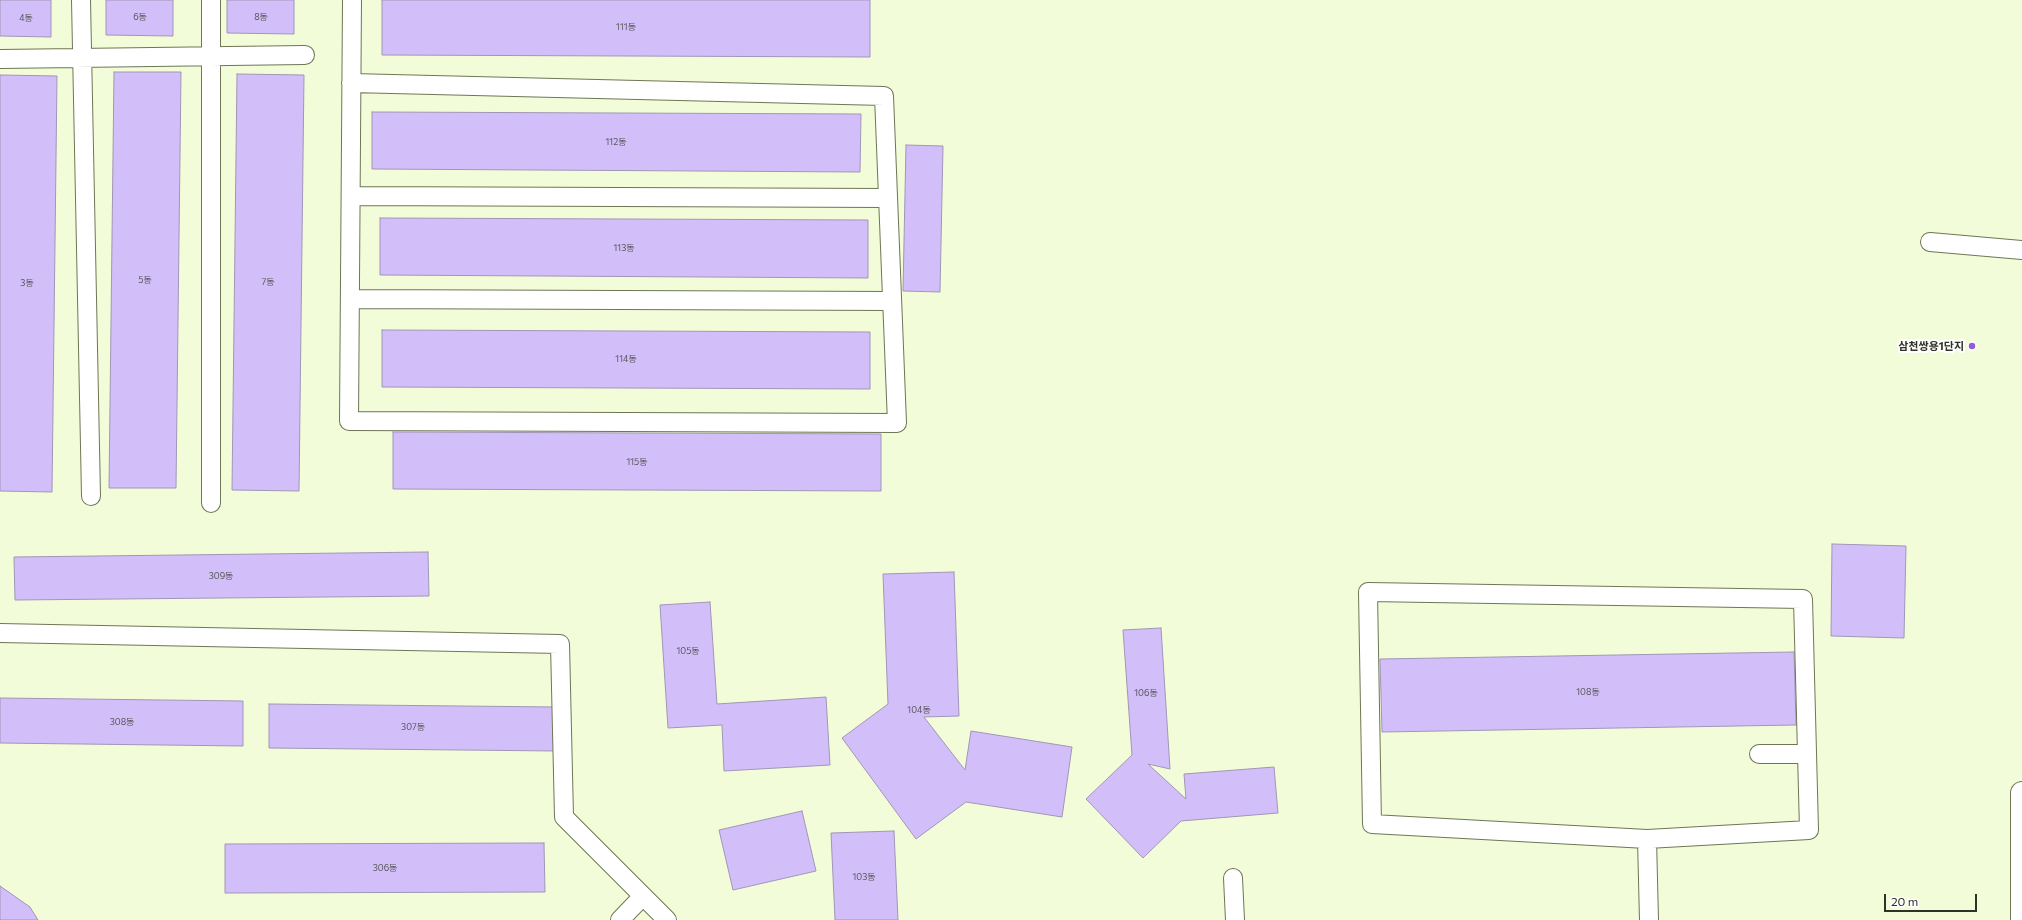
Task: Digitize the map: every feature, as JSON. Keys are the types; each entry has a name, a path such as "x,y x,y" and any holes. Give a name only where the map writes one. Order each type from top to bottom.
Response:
{"street":[{"path":"2022,793 2022,920"}],"lane":[{"path":"81,0 91,496"},
{"path":"211,0 212,503"},
{"path":"352,0 349,421 897,423 884,96 352,83"},
{"path":"0,59 305,55"},
{"path":"351,196 888,198"},
{"path":"1930,242 2022,250"},
{"path":"350,299 892,301"},
{"path":"1368,592 1803,599 1809,830 1647,839 1372,824 1368,592"},
{"path":"0,634 560,644 564,817 667,920"},
{"path":"1759,754 1807,754"},
{"path":"1647,839 1649,920"},
{"path":"1233,878 1235,920"},
{"path":"620,920 643,896"}],"building":[{"path":"0,0 51,0 51,37 0,36"},
{"path":"106,0 173,0 173,36 106,35"},
{"path":"227,0 294,0 294,34 227,33"},
{"path":"382,0 870,0 870,57 382,55"},
{"path":"114,72 181,72 176,488 109,488"},
{"path":"237,74 304,75 299,491 232,490"},
{"path":"0,75 57,76 52,492 0,491"},
{"path":"372,112 861,114 860,172 372,169"},
{"path":"906,145 943,146 940,292 903,291"},
{"path":"380,218 868,220 868,278 380,275"},
{"path":"382,330 870,332 870,389 382,387"},
{"path":"393,432 881,434 881,491 393,489"},
{"path":"1832,544 1906,546 1904,638 1831,636"},
{"path":"428,552 429,596 15,600 14,557"},
{"path":"954,572 959,716 924,717 965,770 971,731 1072,747 1062,817 966,802 916,839 842,738 888,704 883,574"},
{"path":"710,602 717,704 826,697 830,765 724,771 722,725 668,728 660,605"},
{"path":"1161,628 1170,769 1148,764 1186,799 1184,774 1274,767 1278,813 1181,821 1143,858 1086,799 1132,755 1123,630"},
{"path":"1794,652 1796,725 1382,732 1380,659"},
{"path":"0,698 243,701 243,746 0,743"},
{"path":"269,704 556,707 556,751 269,748"},
{"path":"802,811 816,871 733,890 719,830"},
{"path":"894,831 898,920 835,920 831,833"},
{"path":"544,843 545,892 225,893 225,844"},
{"path":"0,886 30,907 38,920 0,920"}],"place":[{"name":"삼천쌍용1단지","path":"1972,346"}]}
